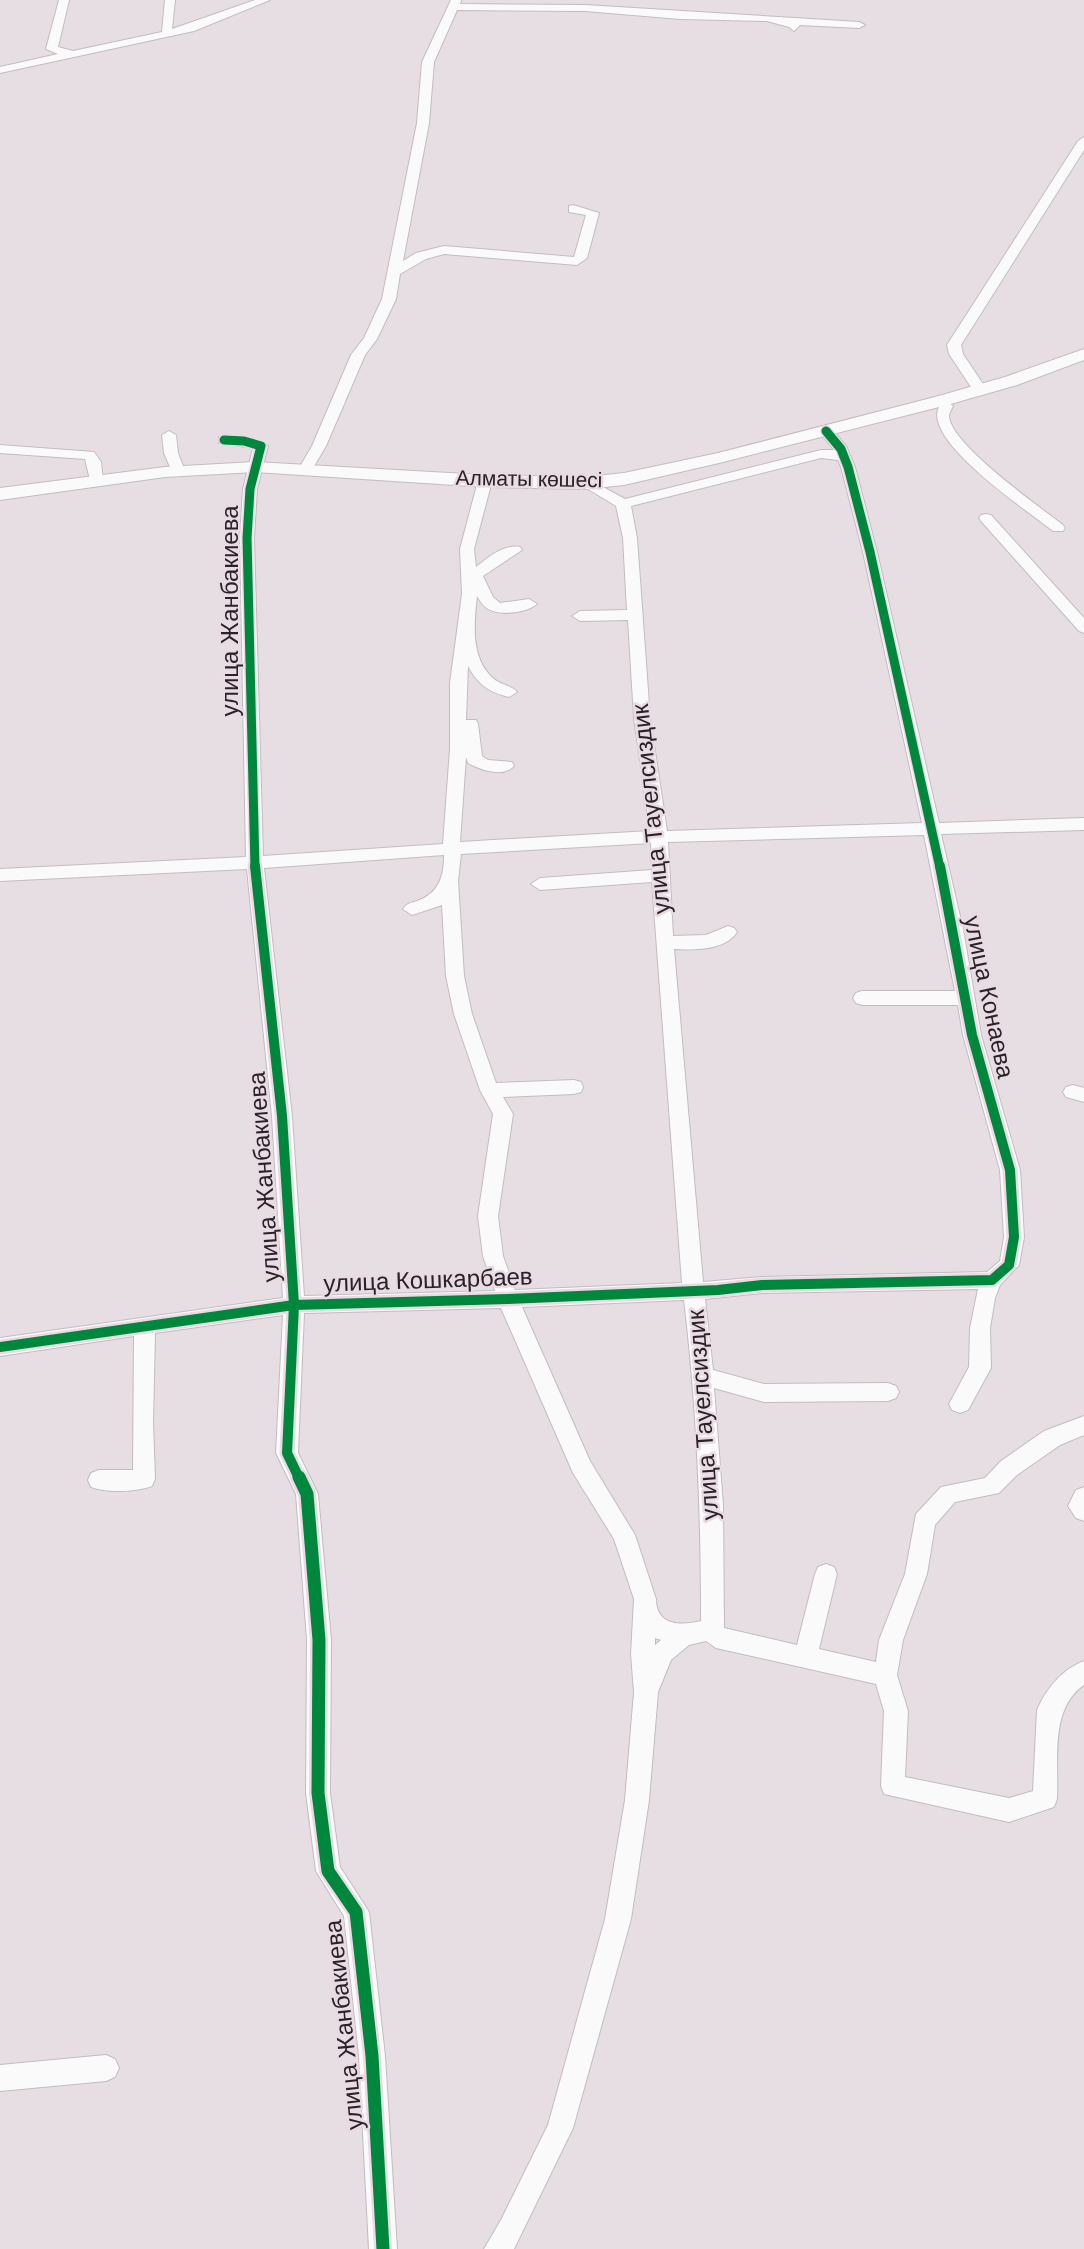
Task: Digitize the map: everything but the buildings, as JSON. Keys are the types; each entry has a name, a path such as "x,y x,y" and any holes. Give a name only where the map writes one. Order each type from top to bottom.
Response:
{"main road":[{"name":"Алматы көшесі","path":"0,494 178,471 255,467 485,481 585,483 624,479 826,431 1011,382 1084,354"}],"street":[{"path":"54,50 51,49 64,0"},
{"path":"167,33 170,0"},
{"path":"0,70 210,23 265,0"},
{"path":"305,470 330,422 358,355 370,339 390,299 422,123 428,62 454,4 584,8 790,24 859,25"},
{"path":"0,64 54,50 73,54"},
{"path":"980,390 956,354 954,345 1084,141"},
{"path":"394,272 421,256 444,250 577,261 581,258 593,213 573,209"},
{"path":"941,401 946,406 942,415 945,424 955,441 976,464 1058,528"},
{"name":"улица Конаева","path":"826,431 844,457 879,589 972,1035 1010,1170 1014,1237 1009,1265 992,1280 985,1298 980,1328 979,1368 960,1404"},
{"path":"169,435 178,471"},
{"path":"224,440 244,441 261,446 255,467"},
{"path":"0,449 89,455 94,462 96,481"},
{"path":"585,483 623,504 821,454 844,457"},
{"name":"улица Жанбакиева","path":"255,467 250,489 247,538 255,863 282,1116 294,1305 287,1453 307,1494 319,1640 318,1793 328,1871 356,1912 372,2056 383,2249"},
{"path":"485,481 467,549 470,577 457,698 458,749 449,881 456,976 463,1014 489,1090 503,1114 488,1216 493,1256 508,1299 581,1466 624,1535 645,1599 646,1692 637,1800 618,1919 560,2128 511,2230 498,2249"},
{"name":"улица Тауелсиздик","path":"623,504 630,538 642,718 659,836 664,942 693,1290 704,1377 712,1505 713,1629"},
{"path":"986,518 1084,628"},
{"path":"470,577 480,572 501,552 515,550"},
{"path":"470,577 477,578 488,604 496,608 529,604"},
{"path":"580,616 635,615"},
{"path":"465,625 476,667 486,683 509,692"},
{"path":"457,698 470,724 474,759 485,765 506,766"},
{"path":"0,875 255,863 659,836 1084,824"},
{"path":"540,884 661,875"},
{"path":"412,909 439,898 449,881"},
{"path":"664,942 701,942 719,939 728,932"},
{"path":"862,999 965,999"},
{"path":"489,1090 574,1087"},
{"path":"693,1290 762,1285 992,1280"},
{"name":"улица Кошкарбаев","path":"0,1347 294,1305 693,1290"},
{"path":"99,1480 144,1479 142,1422 145,1326"},
{"path":"704,1377 764,1393 888,1392"},
{"path":"1084,1424 1052,1438 1009,1468 991,1486 949,1494 924,1521 916,1574 891,1640 885,1675 896,1711 893,1786 1009,1810 1045,1799 1049,1710 1065,1685 1084,1672"},
{"path":"1084,1497 1079,1506 1084,1511"},
{"path":"804,1657 812,1637 826,1574"},
{"path":"644,1610 655,1627 683,1636"},
{"path":"646,1692 663,1653 683,1636 713,1629 716,1637 885,1675"},
{"path":"0,2078 106,2068"}],"cycle path":[{"path":"0,1347 294,1305 508,1299 718,1290 762,1285 992,1280 1009,1265 1014,1237 1010,1170 972,1035 954,929 870,552 848,467 841,449 826,431"},
{"path":"224,440 244,441 261,446 250,489 247,538 255,863 282,1116 294,1305 287,1453 307,1494 319,1640 318,1793 328,1871 356,1912 372,2056 383,2249"}]}
